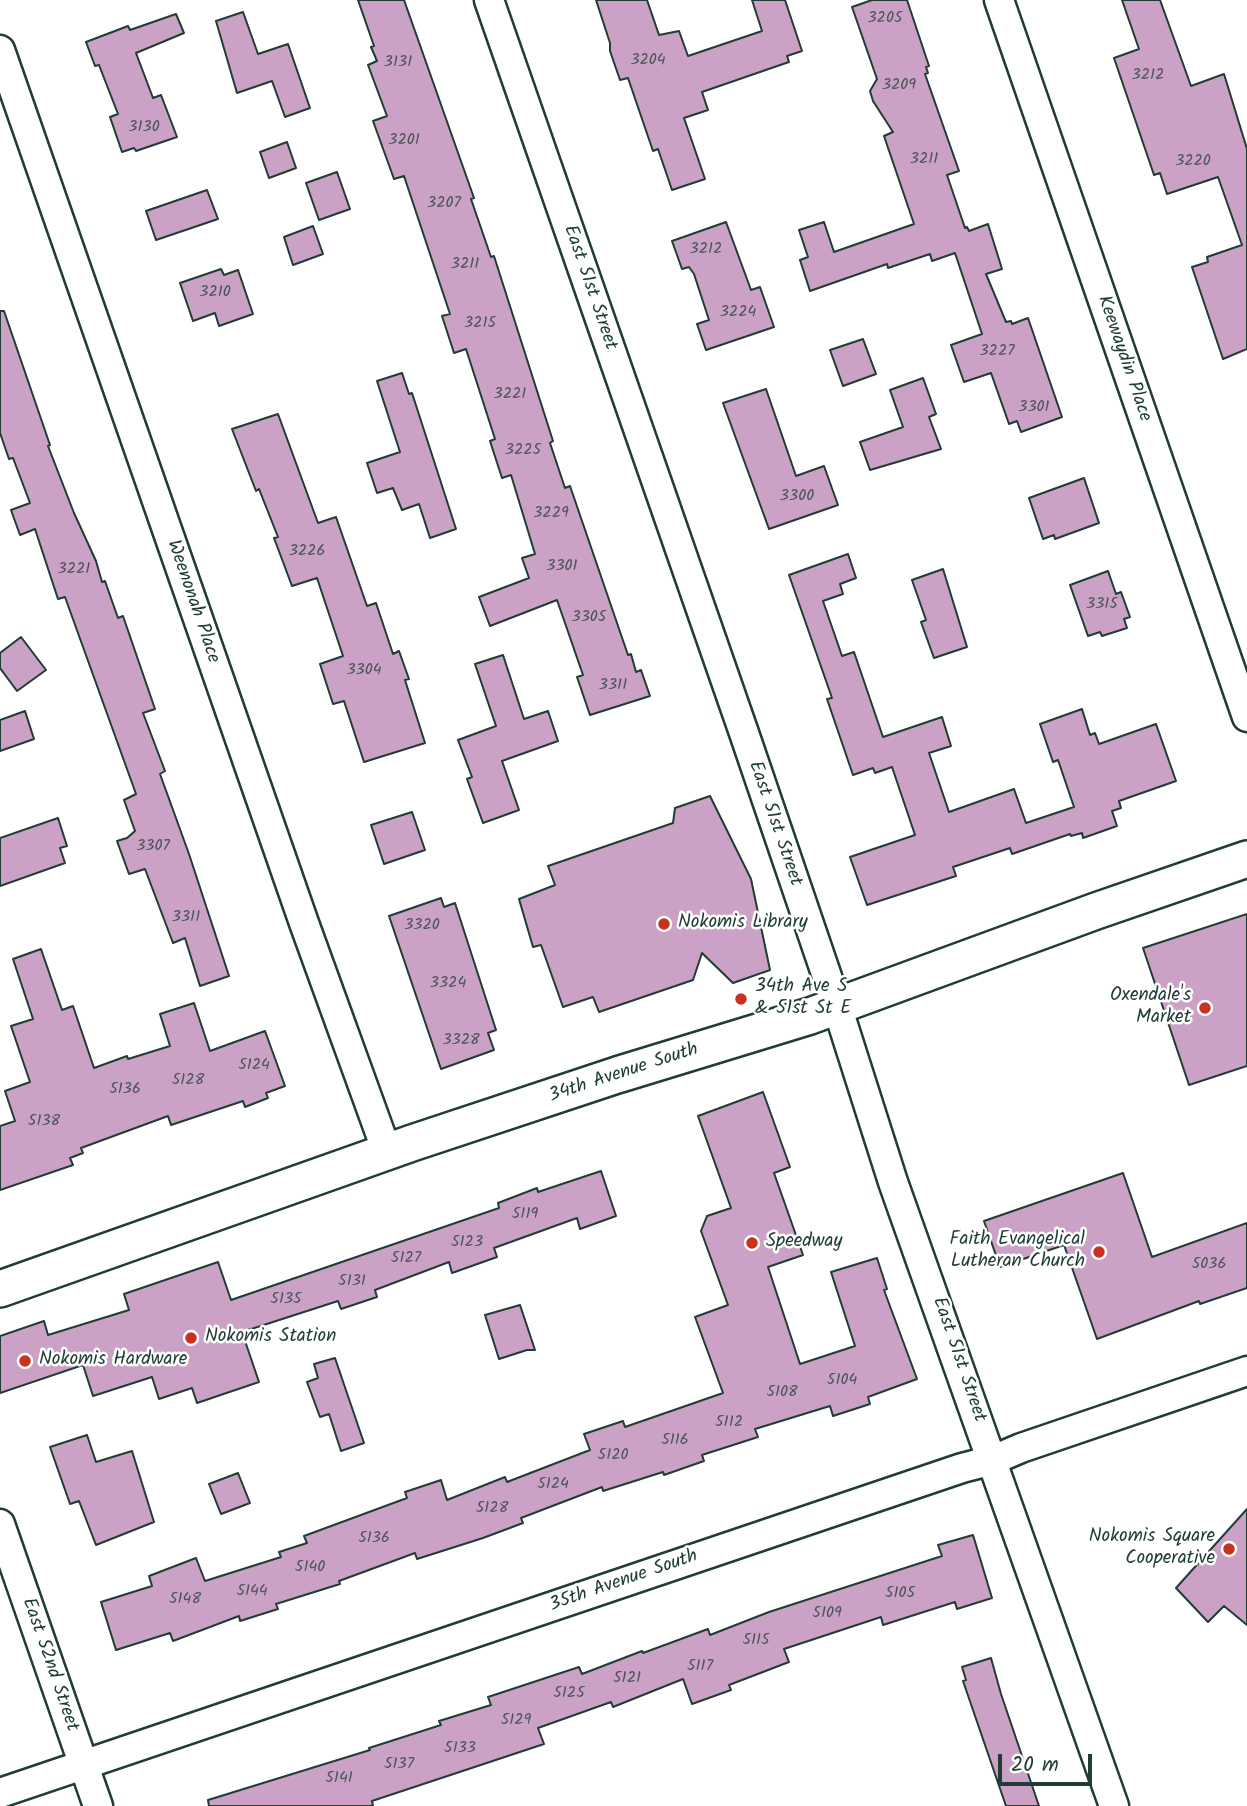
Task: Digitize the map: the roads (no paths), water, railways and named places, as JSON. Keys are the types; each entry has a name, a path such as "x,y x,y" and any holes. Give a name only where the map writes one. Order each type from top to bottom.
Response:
{"street":[{"name":"East 51st Street","path":"489,0 837,1006 872,1118 1114,1806"},
{"name":"Keewaydin Place","path":"999,0 1247,717"},
{"name":"Weenonah Place","path":"0,50 299,910 387,1152"},
{"name":"34th Avenue South","path":"0,1289 387,1152 617,1075 837,1006 1247,859"},
{"name":"35th Avenue South","path":"0,1793 962,1468 993,1460 1247,1371"},
{"name":"East 52nd Street","path":"0,1524 98,1806"}],"place":[{"name":"Nokomis Library","path":"664,924"},
{"name":"34th Ave S & 51st St E","path":"741,999"},
{"name":"Oxendale's Market","path":"1205,1008"},
{"name":"Speedway","path":"752,1243"},
{"name":"Faith Evangelical Lutheran Church","path":"1099,1252"},
{"name":"Nokomis Station","path":"191,1338"},
{"name":"Nokomis Hardware","path":"25,1361"},
{"name":"Nokomis Square Cooperative","path":"1229,1549"}]}
